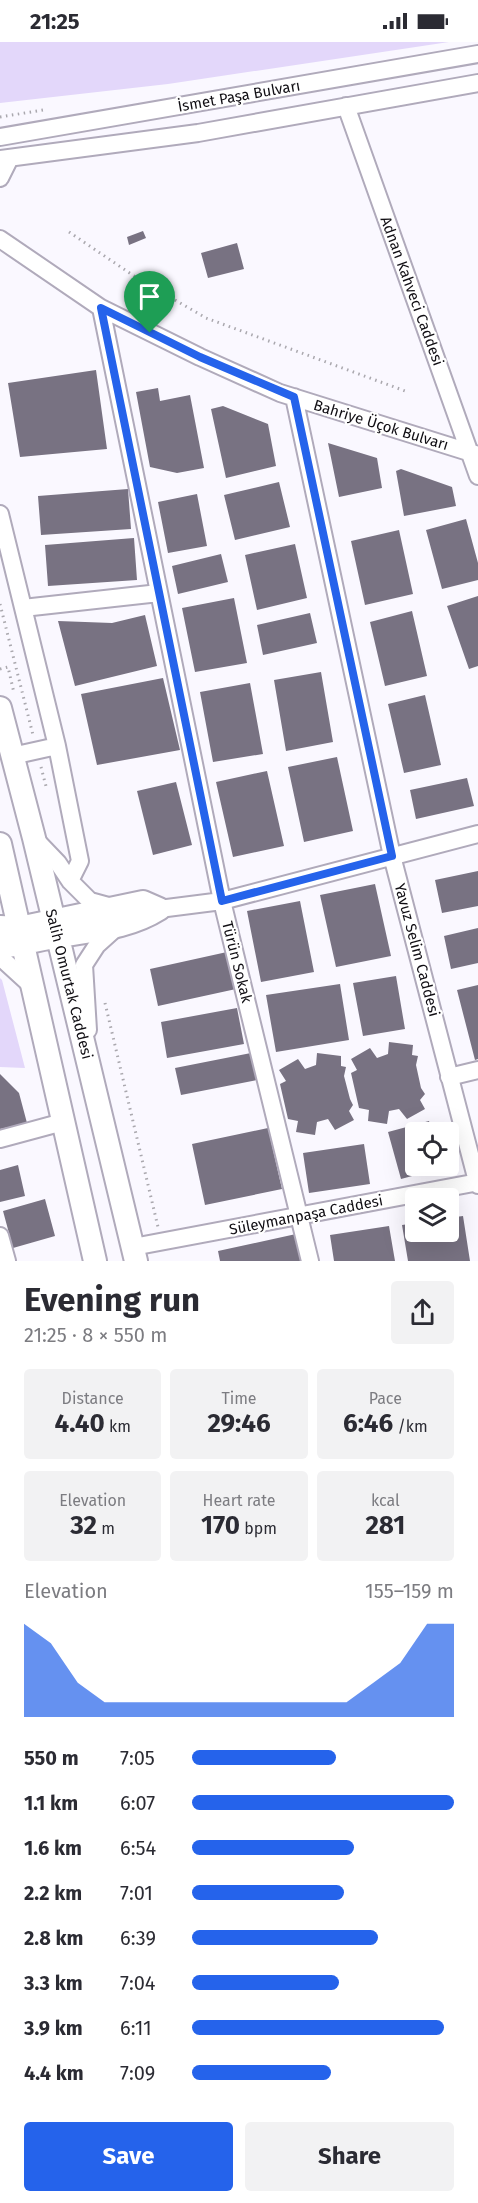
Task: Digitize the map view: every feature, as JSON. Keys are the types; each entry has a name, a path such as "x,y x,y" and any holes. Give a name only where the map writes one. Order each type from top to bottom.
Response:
{"main road":[{"name":"Salih Omurtak Caddesi","path":"7,703 12,756 135,1254"},
{"path":"2,862 14,933 33,987 95,1261"},
{"path":"0,946 14,933 116,917 143,902 159,909"}],"street":[{"name":"İsmet Paşa Bulvarı","path":"0,137 478,54"},
{"name":"İsmet Paşa Bulvarı","path":"5,158 198,133 478,82"},
{"name":"Adnan Kahveci Caddesi","path":"346,106 474,454 478,476"},
{"path":"0,178 5,158"},
{"name":"Bahriye Üçok Bulvarı","path":"0,239 101,308 200,357 294,397 474,454"},
{"name":"Türün Sokak","path":"101,308 222,901 310,1261"},
{"name":"Yavuz Selim Caddesi","path":"294,397 392,856 478,1183"},
{"path":"0,514 57,746 80,861 70,881"},
{"path":"23,608 159,593"},
{"path":"12,756 57,746"},
{"path":"159,909 222,901 478,834"},
{"path":"34,838 90,901 116,917 84,965 90,1073"},
{"path":"0,957 33,987"},
{"path":"449,1077 478,1070"},
{"path":"0,1139 63,1122"},
{"name":"Süleymanpaşa Caddesi","path":"135,1254 161,1242 478,1183"},
{"path":"0,1236 7,1261"}],"path":[{"path":"69,232 137,278 206,318 408,392"},
{"path":"0,604 48,798"},
{"path":"0,669 8,668 7,703"},
{"path":"104,1002 161,1242"}],"shaded area":[{"path":"0,42 449,42 168,84 0,103"},
{"path":"0,978 2,980 25,1068 0,1067"}],"building":[{"path":"143,231 146,238 129,245 127,237"},
{"path":"237,243 244,269 208,278 201,253"},
{"path":"96,370 107,449 20,457 8,383"},
{"path":"158,388 160,401 190,395 204,468 177,473 150,467 136,392"},
{"path":"223,406 268,424 276,466 226,478 211,409"},
{"path":"328,443 377,458 382,488 339,497"},
{"path":"401,469 452,487 456,506 404,516 396,471"},
{"path":"279,482 290,527 235,540 224,495"},
{"path":"128,489 131,529 41,535 38,496"},
{"path":"197,494 207,546 168,553 158,502"},
{"path":"466,519 478,563 478,580 442,589 426,530"},
{"path":"399,530 413,594 365,605 351,541"},
{"path":"134,538 137,580 48,586 45,545"},
{"path":"295,544 307,598 257,610 245,555"},
{"path":"221,554 228,582 178,594 172,566"},
{"path":"478,596 478,666 469,669 447,606"},
{"path":"234,598 247,663 195,672 182,608"},
{"path":"412,611 427,676 385,686 370,622"},
{"path":"310,613 317,643 263,655 257,625"},
{"path":"145,615 157,666 75,686 58,621 112,623"},
{"path":"321,672 333,742 286,751 274,680"},
{"path":"163,678 180,750 97,765 81,694"},
{"path":"250,683 263,754 213,762 200,692"},
{"path":"425,695 441,765 404,773 388,704"},
{"path":"337,757 353,831 304,842 288,767"},
{"path":"267,771 284,846 233,857 216,782"},
{"path":"467,778 474,806 416,819 410,790"},
{"path":"176,782 192,845 153,855 137,791"},
{"path":"478,871 478,906 442,913 435,880"},
{"path":"375,884 391,956 336,967 320,895"},
{"path":"300,901 314,972 261,982 247,911"},
{"path":"478,928 478,963 451,969 444,936"},
{"path":"227,952 236,989 158,1006 150,969"},
{"path":"396,976 405,1029 363,1036 353,983"},
{"path":"340,984 349,1040 276,1052 266,995"},
{"path":"478,985 478,1059 475,1060 457,990"},
{"path":"237,1008 244,1044 167,1058 161,1022"},
{"path":"389,1042 413,1045 412,1055 418,1056 416,1065 421,1088 425,1094 420,1100 425,1109 407,1119 399,1109 389,1111 387,1124 368,1121 369,1110 359,1108 351,1073 357,1070 351,1059 370,1048 377,1058 388,1054"},
{"path":"251,1053 257,1080 181,1095 175,1068"},
{"path":"317,1053 341,1056 341,1066 346,1067 344,1076 353,1105 349,1111 354,1120 335,1130 328,1119 317,1122 315,1135 296,1132 298,1121 288,1119 280,1084 286,1081 279,1070 298,1059 305,1069 316,1065"},
{"path":"0,1074 19,1093 27,1123 0,1129"},
{"path":"405,1127 405,1176 412,1176 401,1179 388,1132"},
{"path":"268,1128 282,1189 205,1205 192,1144"},
{"path":"364,1144 370,1184 309,1193 303,1153"},
{"path":"18,1165 25,1196 0,1202 0,1170"},
{"path":"45,1199 55,1236 13,1248 3,1211"},
{"path":"463,1216 470,1261 408,1261 402,1225 405,1225 405,1242 459,1242 459,1217"},
{"path":"389,1226 395,1261 334,1261 330,1235"},
{"path":"296,1234 301,1261 220,1261 218,1251"}],"route":[{"path":"101,308 150,333 280,393 294,397 392,856 222,901 101,308"}]}
